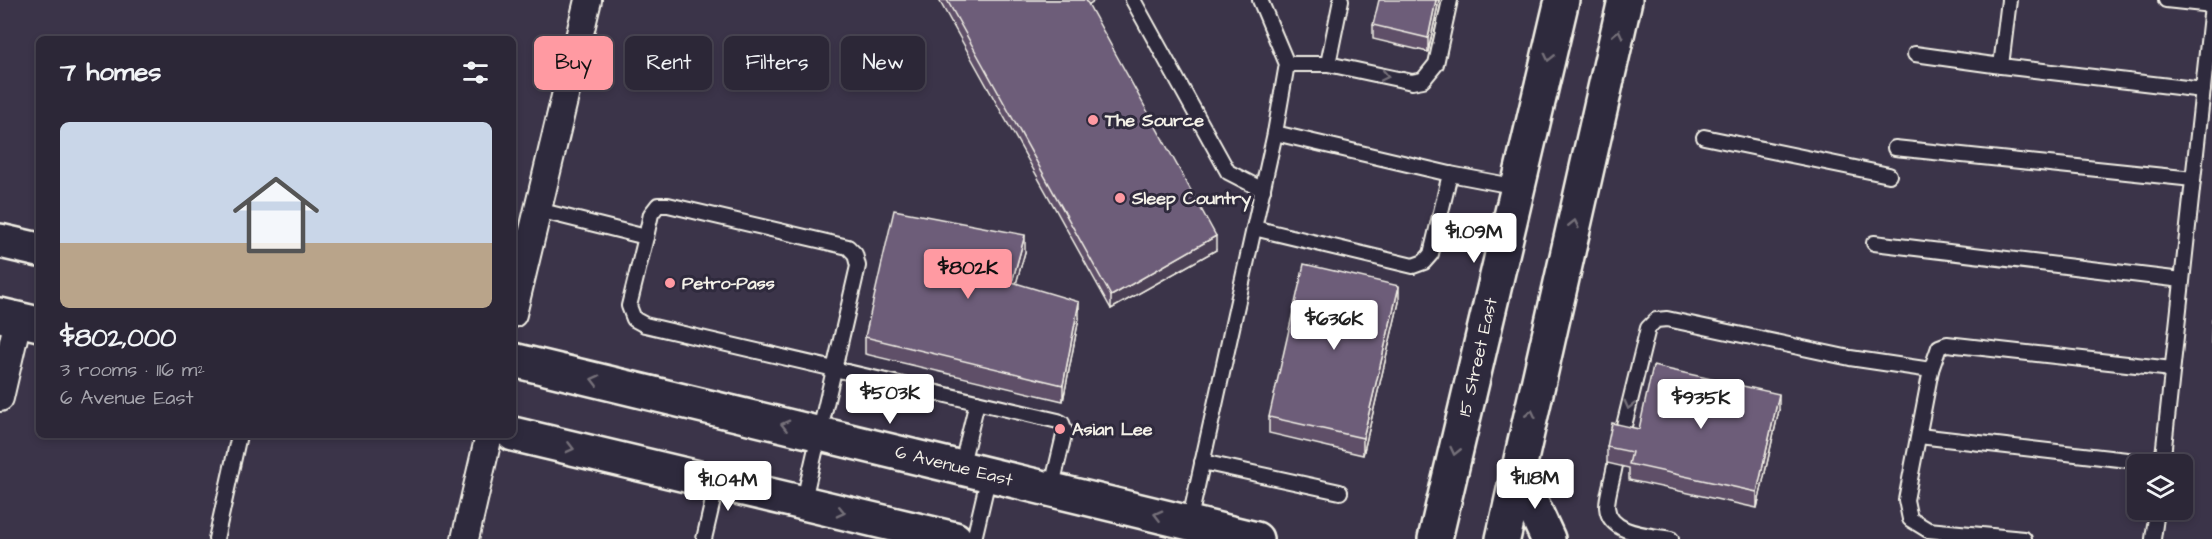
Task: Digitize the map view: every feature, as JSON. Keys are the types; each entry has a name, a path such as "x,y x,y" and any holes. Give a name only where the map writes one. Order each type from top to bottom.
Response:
{"main road":[{"name":"15 Street East","path":"1435,539 1562,0"},
{"path":"1503,539 1625,0"},
{"path":"0,241 36,249"},
{"name":"6 Avenue East","path":"516,361 1256,539"},
{"path":"516,435 954,539"},
{"path":"1517,471 1548,539"}],"street":[{"path":"516,302 588,0"},
{"path":"0,398 19,320"},
{"path":"465,539 488,438"}],"lane":[{"path":"1133,0 1228,172 1263,190"},
{"path":"1189,523 1263,190 1287,64 1260,0"},
{"path":"1328,64 1341,0"},
{"path":"1287,64 1328,64 1412,82 1423,80 1436,64 1450,0"},
{"path":"2001,66 2009,0"},
{"path":"2163,454 2212,5 2166,0"},
{"path":"1915,54 2203,90"},
{"path":"1275,133 1518,188"},
{"path":"1704,137 1888,175"},
{"path":"1895,148 2193,179"},
{"path":"1254,228 1413,266 1424,262 1431,254 1450,174"},
{"path":"803,504 835,368 858,266 855,254 848,248 668,204 658,205 651,214 629,306 634,319 645,325 835,368 1062,423 1065,431 1051,490"},
{"path":"538,210 646,237"},
{"path":"1874,243 2182,280"},
{"path":"1620,442 1648,328 1656,320 1667,319 1850,358 1931,370"},
{"path":"2024,539 1928,530 1910,519 1906,500 1931,370 1939,347 1947,344 2172,369"},
{"path":"974,539 977,402"},
{"path":"1918,436 2127,460"},
{"path":"216,539 238,438"},
{"path":"1202,462 1340,492"},
{"path":"1615,465 1607,507 1610,519 1616,526 1627,530 1671,539"},
{"path":"704,539 717,483"},
{"path":"2153,539 2156,520"}],"building":[{"path":"947,0 1086,0 1216,236 1111,296"},
{"path":"1379,0 1436,0 1428,38 1373,25"},
{"path":"894,210 1025,235 1012,282 1079,302 1063,385 865,337"},
{"path":"1304,264 1399,286 1363,438 1269,417"},
{"path":"1653,366 1779,394 1757,492 1629,464 1632,452 1607,447 1612,423 1639,429"}],"place":[{"name":"The Source","path":"1093,120"},
{"name":"Sleep Country","path":"1120,198"},
{"name":"Petro-Pass","path":"670,283"},
{"name":"Asian Lee","path":"1060,429"}]}
